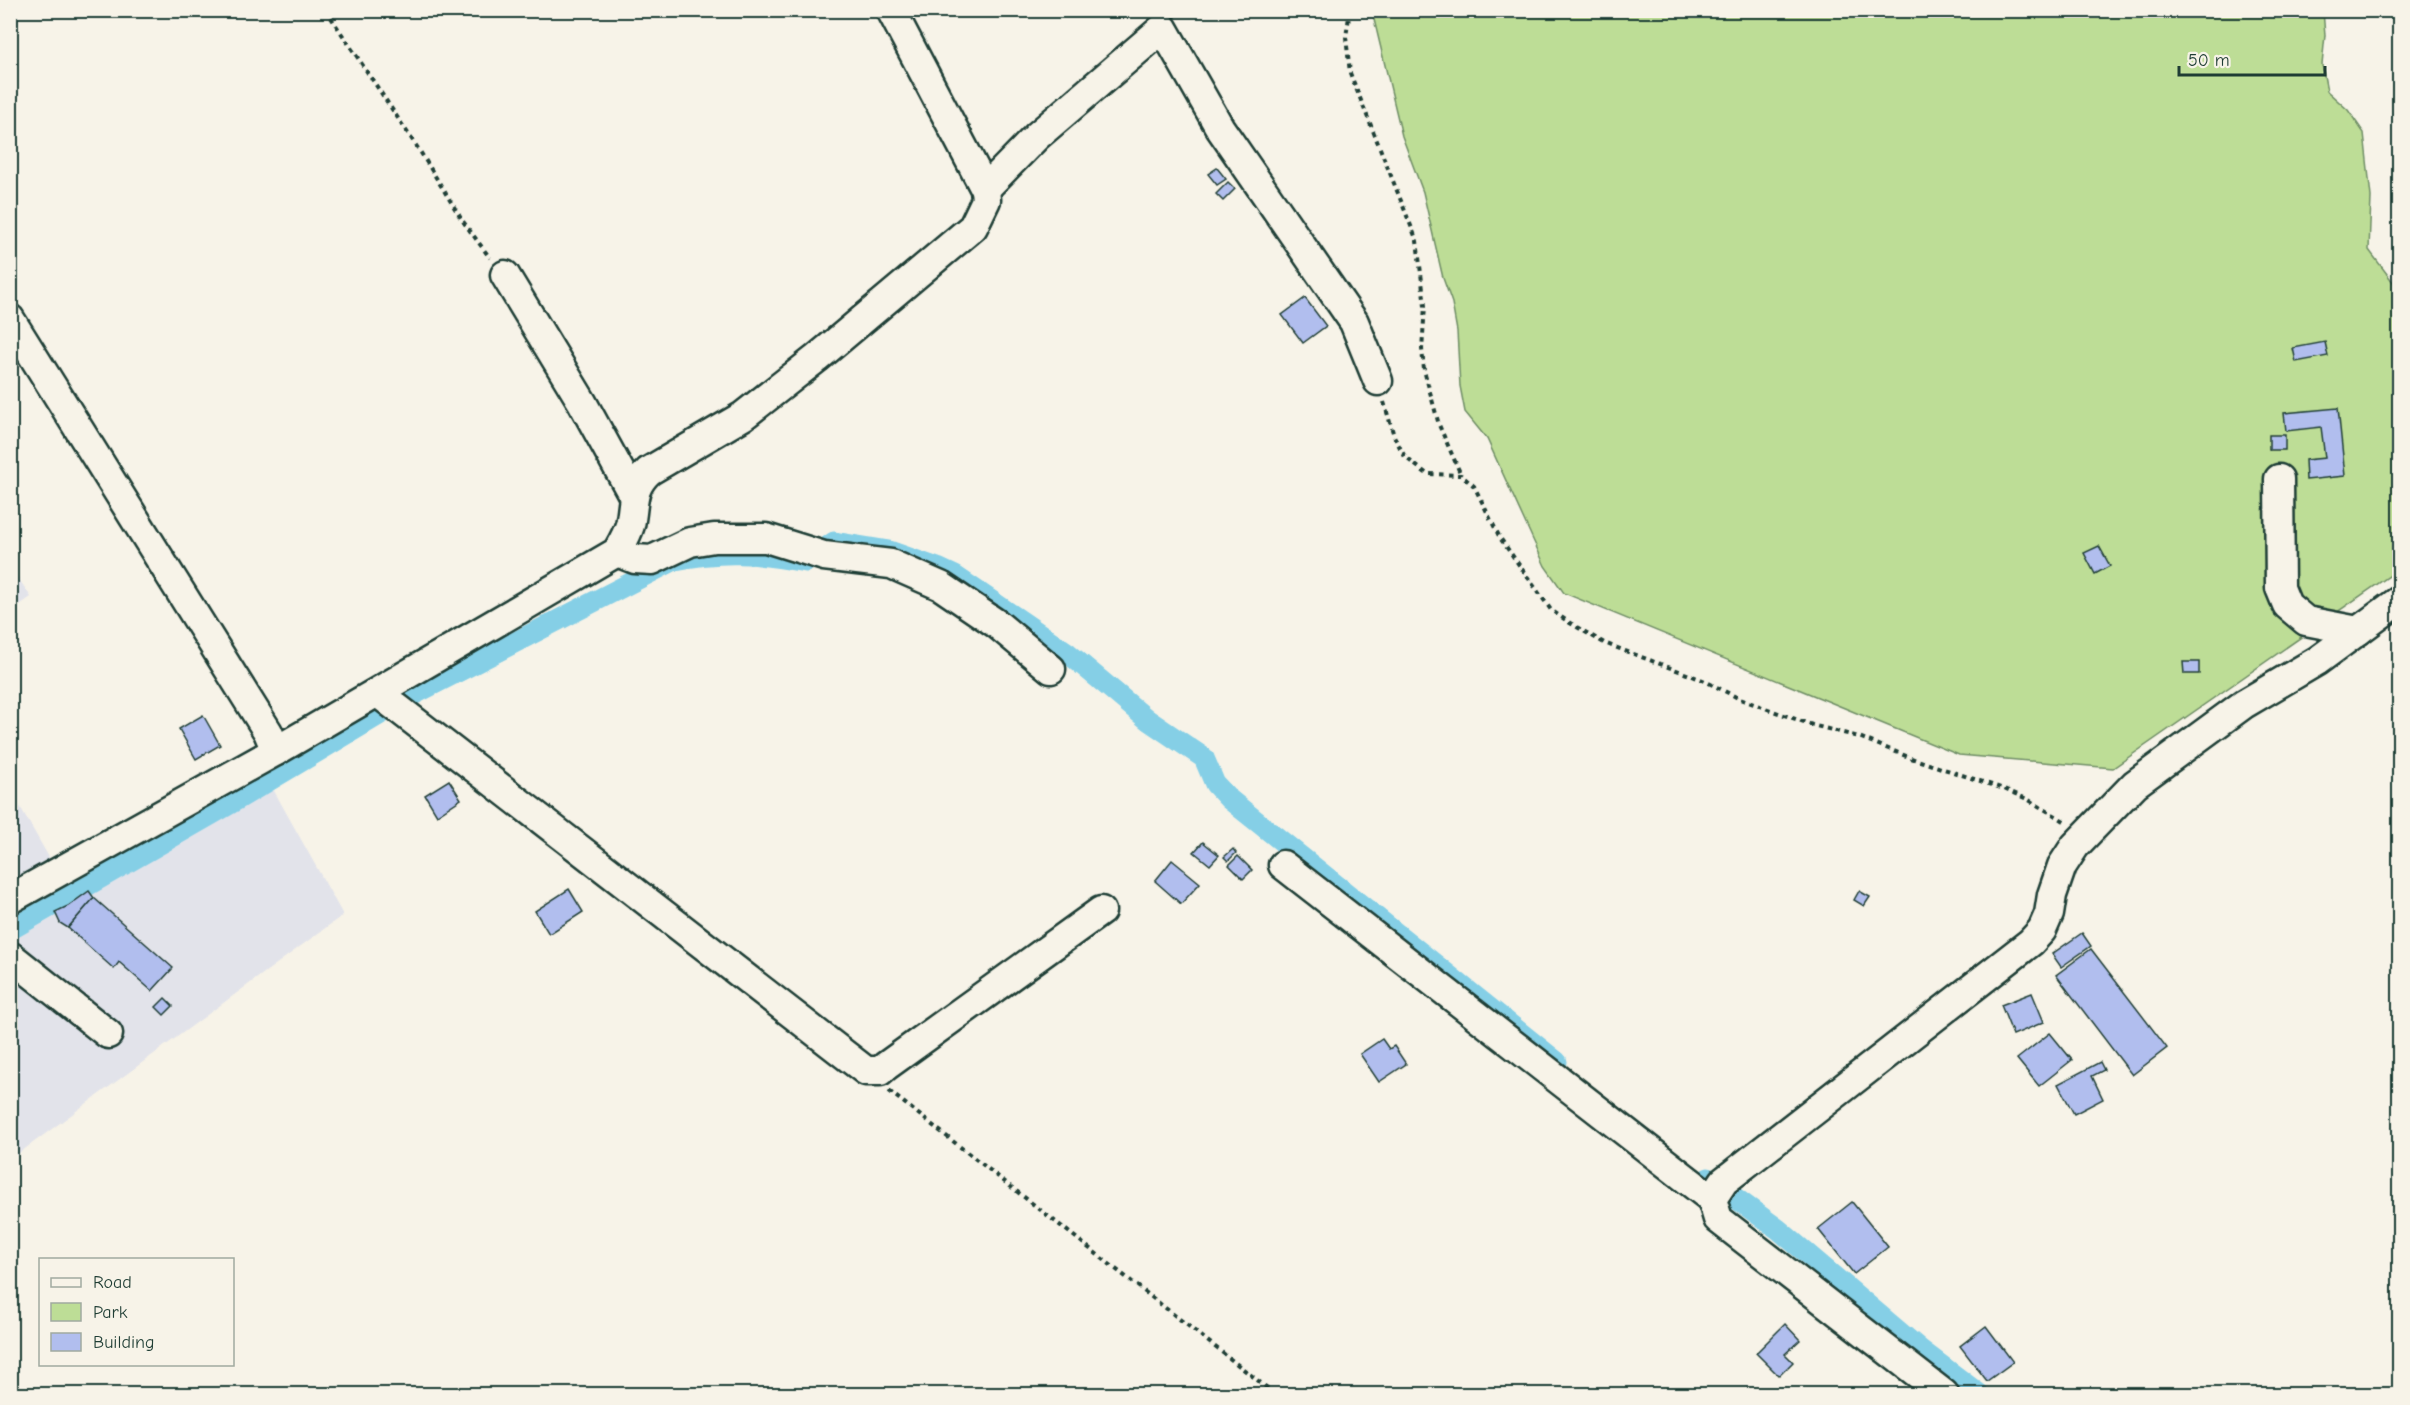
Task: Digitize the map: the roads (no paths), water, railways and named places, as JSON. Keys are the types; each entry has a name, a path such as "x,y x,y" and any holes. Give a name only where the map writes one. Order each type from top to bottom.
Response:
{"street":[{"path":"10,899 276,752 617,552 629,527 633,495 640,480 649,471 742,416 817,358 973,227 986,200 985,189 891,10"},
{"path":"985,189 1037,136 1163,28 1220,128 1354,322 1378,381"},
{"path":"505,274 582,402 633,495"},
{"path":"10,319 268,732 276,752"},
{"path":"2279,478 2280,588 2287,605 2306,621 2358,632"},
{"path":"617,552 635,559 652,560 690,542 714,538 766,538 824,556 891,564 940,586 997,624 1051,669"},
{"path":"1717,1191 2031,942 2042,930 2049,914 2052,895 2062,866 2075,846 2135,784 2244,704 2317,661 2400,600"},
{"path":"378,693 424,731 866,1071 880,1071 1101,911"},
{"path":"1284,865 1717,1191"},
{"path":"10,956 108,1034"},
{"path":"1717,1191 1718,1219 1728,1229 1944,1395"}],"waterway":[{"path":"10,930 230,804 409,697 675,560 709,555 740,554 772,556 806,562 834,542 889,551 955,576 1068,653 1148,720 1204,758 1215,784 1229,799 1557,1062"},
{"path":"1708,1178 1778,1229 1922,1351 1979,1394"}]}
